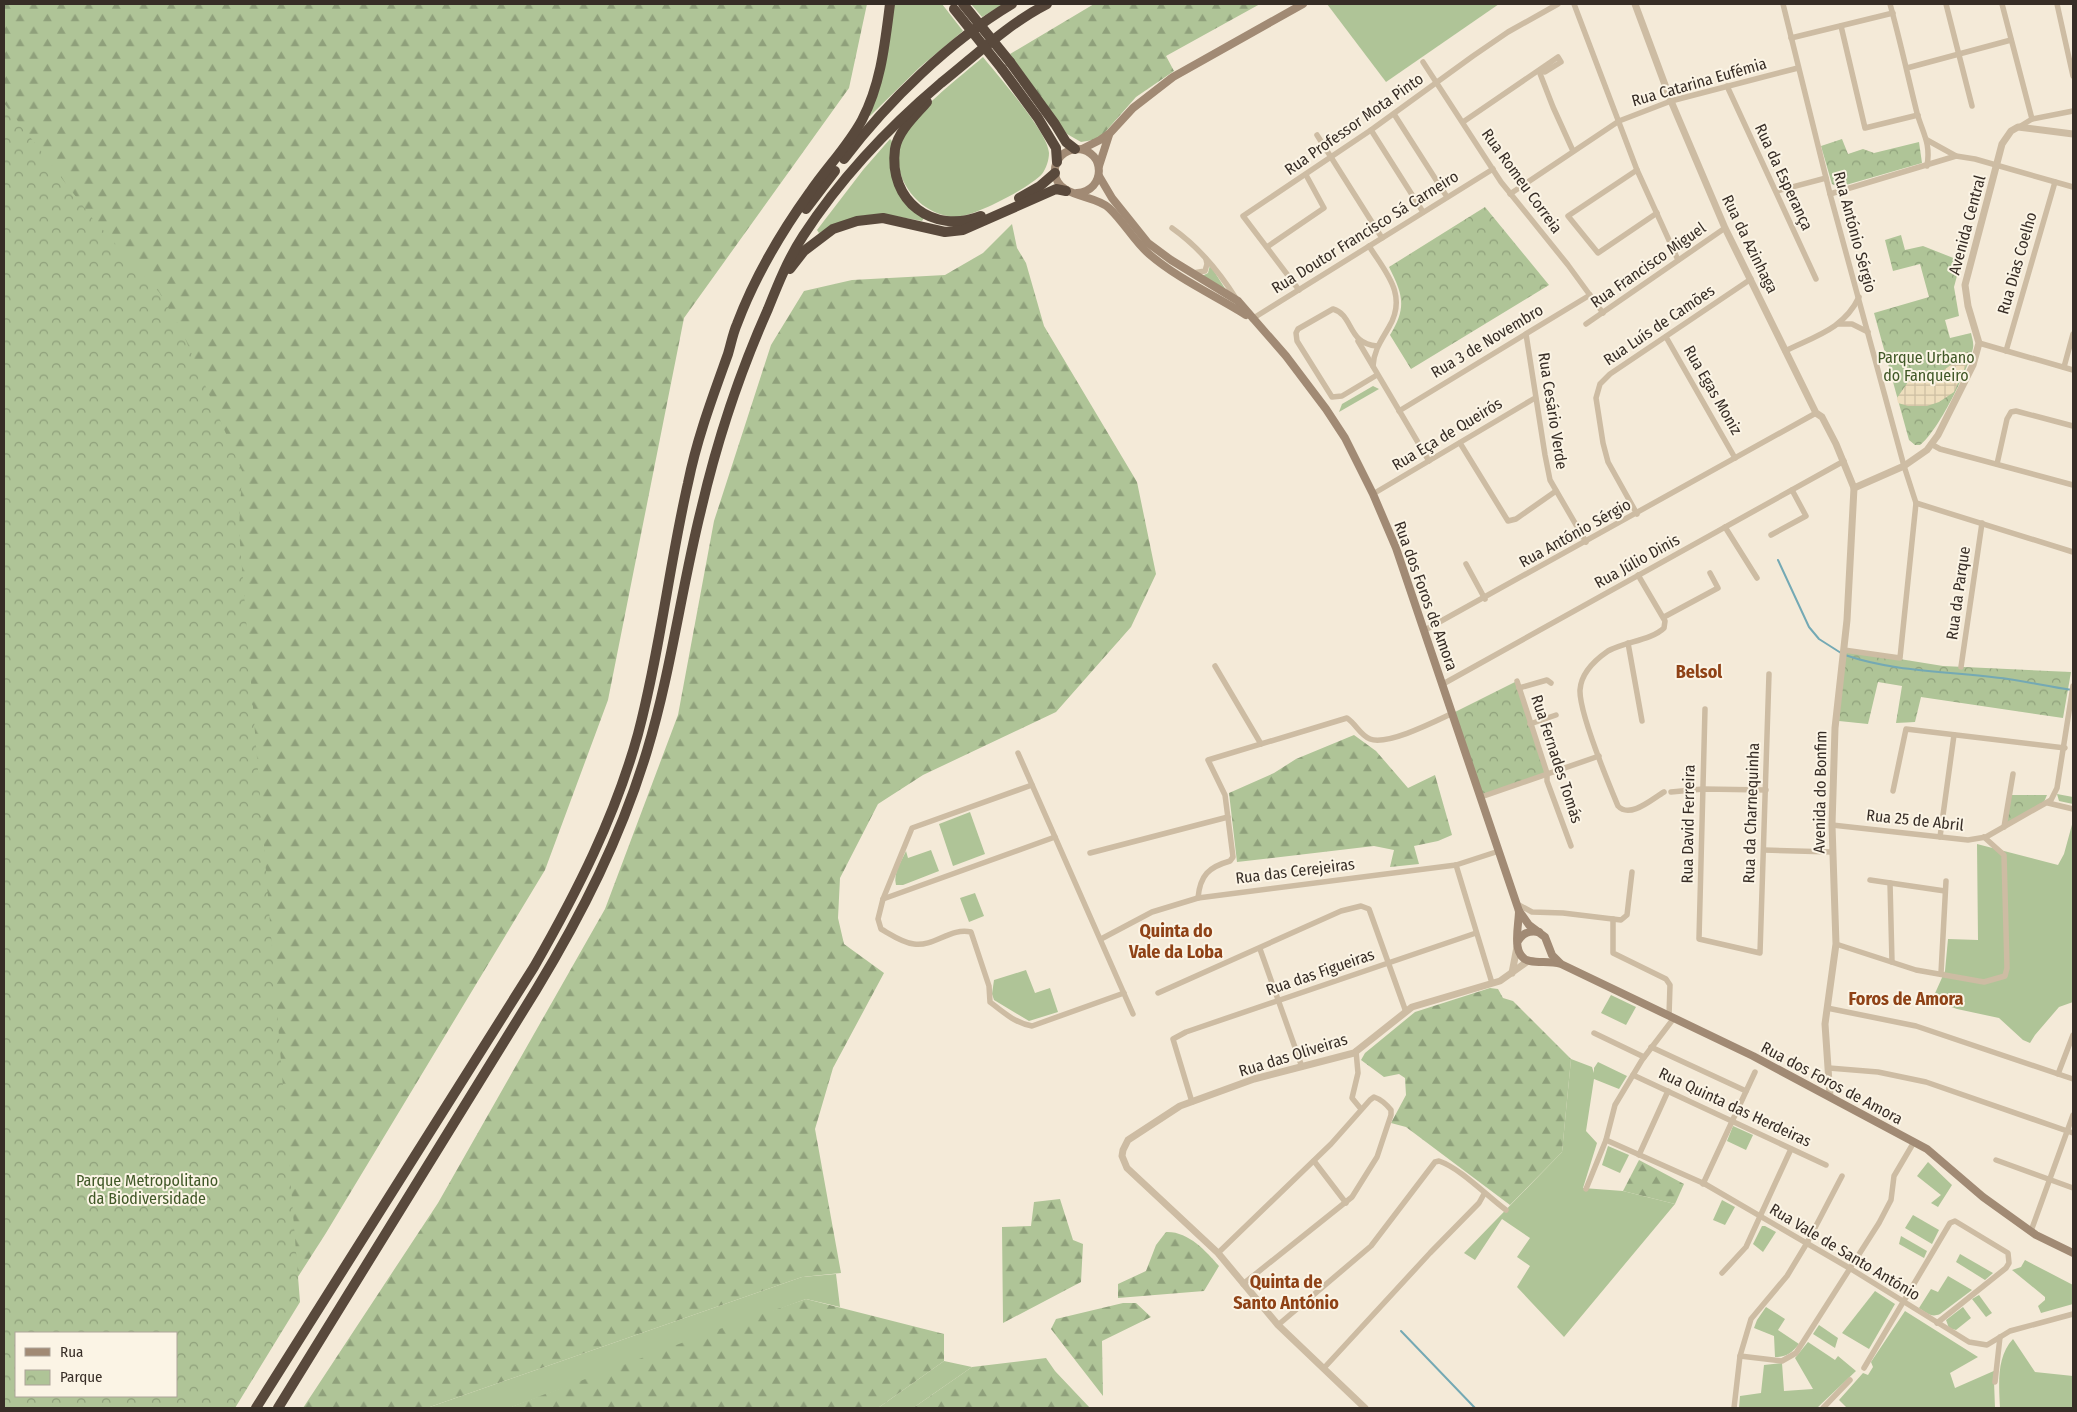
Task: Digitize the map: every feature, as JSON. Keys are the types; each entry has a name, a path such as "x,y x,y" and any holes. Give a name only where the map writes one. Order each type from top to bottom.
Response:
{"highway":[{"path":"256,1408 363,1242 534,966 573,898 603,834 628,768 644,709 688,481 701,430 737,322 768,257 810,191 844,149 863,119 882,63 890,4"},
{"path":"727,354 763,277 782,244 848,154 918,78 949,50 1012,4"},
{"path":"278,1408 558,954 594,887 616,840 639,778 656,720 700,512 718,446 744,364 783,274 803,236 872,148 911,108 1015,25 1047,4"},
{"path":"956,5 1055,124 1066,142 1079,149"},
{"path":"976,55 937,91 908,123 895,148 897,181 910,204 921,213 933,218 952,221 972,220 1026,195 1055,173"},
{"path":"1006,66 1056,148 1057,162"},
{"path":"764,316 804,251 833,229 857,221 883,218 945,232 963,230 1056,189 1072,192"}],"main road":[{"path":"1252,319 1163,266 1144,250 1108,207 1060,186 1055,173 1057,162 1064,153 1100,140 1110,133 1133,108 1173,77 1302,4"},
{"path":"1072,192 1089,190 1096,184 1099,176 1099,166 1110,133"},
{"path":"1079,149 1091,154 1099,166"},
{"path":"1099,176 1108,193 1148,242 1171,260 1238,302 1252,319"},
{"name":"Rua dos Foros de Amora","path":"1252,319 1286,356 1326,409 1344,438 1373,494 1396,548 1425,630 1518,908"},
{"path":"1518,908 1529,925 1545,937 1552,955 1561,964"},
{"path":"1518,908 1520,956 1528,961 1550,961 1561,964"},
{"path":"1518,944 1524,933 1539,932"},
{"path":"1538,961 1546,952 1548,944"},
{"name":"Rua dos Foros de Amora","path":"1561,964 1754,1056 1927,1149 1983,1197 2042,1239 2073,1253"}],"street":[{"name":"Rua Professor Mota Pinto","path":"1299,290 1243,216 1332,158 1438,84 1472,56 1508,32 1558,4"},
{"path":"1574,4 1637,170 1678,260"},
{"name":"Rua da Azinhaga","path":"1635,4 1671,101 1725,228 1816,413 1822,417 1844,461 1854,488"},
{"name":"Rua António Sérgio","path":"1783,4 1830,194 1904,466"},
{"path":"1890,4 1908,68 1918,115 1927,140 1929,156 1927,166"},
{"path":"1946,4 1972,106"},
{"path":"2002,4 2032,119"},
{"path":"2057,4 2071,48 2073,76"},
{"path":"1791,38 1893,13"},
{"path":"1841,26 1865,128 1918,115"},
{"path":"1908,68 2011,40"},
{"name":"Rua Romeu Correia","path":"1424,62 1510,194 1603,313"},
{"name":"Rua Catarina Eufémia","path":"1510,194 1619,121 1671,101 1798,68"},
{"path":"1462,122 1539,71 1558,120 1573,151"},
{"name":"Rua da Esperança","path":"1727,86 1816,279"},
{"path":"2018,128 2032,119 2073,111"},
{"path":"1394,114 1447,197"},
{"path":"2018,128 2073,134"},
{"name":"Avenida Central","path":"1979,343 1965,285 2002,144 2006,137 2018,128"},
{"path":"1371,130 1423,212"},
{"path":"1317,135 1382,238"},
{"path":"1927,140 1956,156 1996,165 2073,187"},
{"path":"1830,194 1956,156"},
{"name":"Rua Doutor Francisco Sá Carneiro","path":"1252,319 1493,169"},
{"path":"1637,170 1568,216 1598,253 1656,214"},
{"path":"1267,248 1324,208 1306,175"},
{"path":"1777,191 1826,178"},
{"name":"Rua Dias Coelho","path":"2006,351 2055,182"},
{"path":"1172,228 1192,242 1205,256 1238,302"},
{"name":"Rua Francisco Miguel","path":"1586,324 1725,228"},
{"path":"1370,246 1393,285 1398,304 1391,323 1377,346 1373,366"},
{"path":"1193,273 1205,271 1207,264 1205,256"},
{"name":"Rua Luís de Camões","path":"1637,514 1605,453 1596,405 1597,390 1603,379 1609,374 1751,279"},
{"name":"Rua 3 de Novembro","path":"1399,411 1590,295"},
{"path":"1785,351 1839,324 1853,310 1859,297"},
{"path":"1377,375 1342,396 1332,397 1296,337 1298,329 1333,309 1341,314 1429,462"},
{"path":"1839,324 1852,324 1868,332"},
{"name":"Rua Cesário Verde","path":"1526,334 1548,470 1556,491 1586,542"},
{"path":"2064,367 2073,334"},
{"name":"Rua Egas Moniz","path":"1666,337 1735,458"},
{"path":"1356,338 1364,344 1377,346"},
{"path":"1854,488 1904,466 1927,450 1966,380 1973,365 1979,343 2073,370"},
{"name":"Rua Eça de Queirós","path":"1373,494 1536,398"},
{"path":"1997,464 2007,419 2011,412 2016,411 2073,426"},
{"name":"Rua António Sérgio","path":"1425,630 1485,599 1816,413"},
{"path":"1460,443 1508,521 1516,519 1556,491"},
{"path":"1931,444 1940,449 2073,485"},
{"name":"Rua Júlio Dinis","path":"1443,684 1844,461"},
{"path":"1844,650 1900,658 1916,503 1904,466"},
{"name":"Avenida do Bonfim","path":"1830,1097 1825,1024 1836,944 1832,852 1835,728 1844,650 1854,488"},
{"path":"1771,536 1806,516 1792,490"},
{"path":"1916,503 2073,552"},
{"name":"Rua da Parque","path":"1961,667 1982,524"},
{"path":"1725,527 1757,578"},
{"path":"1466,564 1485,599"},
{"path":"1664,618 1718,588 1710,573"},
{"path":"1638,575 1664,618 1665,624 1661,630 1607,652 1591,665 1580,688 1583,708 1620,809 1628,811 1636,809 1664,792"},
{"path":"1628,643 1642,721"},
{"path":"1216,666 1262,744"},
{"name":"Rua da Charnequinha","path":"1760,953 1769,674"},
{"path":"1519,688 1547,680 1551,683"},
{"name":"Rua Fernades Tomás","path":"1516,681 1547,781 1572,846"},
{"path":"2073,686 2057,788 2049,802 2073,809"},
{"name":"Rua David Ferreira","path":"1705,709 1699,939 1760,953"},
{"path":"1198,898 1200,884 1206,873 1216,864 1232,859 1233,853 1225,795 1208,760 1346,718 1359,731 1372,740 1392,738 1452,714"},
{"path":"1530,724 1556,715"},
{"path":"1893,791 1906,729 2064,748"},
{"path":"1940,837 1954,735"},
{"path":"1018,752 1133,1014"},
{"path":"1481,797 1599,756"},
{"path":"2004,827 2013,774"},
{"path":"1032,785 912,828 883,899 878,919 881,929 912,944 924,944 962,930 971,932 989,986 990,1002 1008,1017 1027,1025 1032,1026 1124,993"},
{"path":"1671,792 1703,789 1766,790"},
{"name":"Rua 25 de Abril","path":"1832,825 1968,840 1984,837 2049,802"},
{"path":"1090,853 1228,818"},
{"path":"883,899 1055,836"},
{"path":"1836,944 1916,970 1984,982 2005,976 2007,968 2004,855 1984,837"},
{"path":"1764,850 1832,852"},
{"name":"Rua das Cerejeiras","path":"1101,939 1152,912 1198,898 1456,865 1499,851"},
{"path":"1456,865 1492,983"},
{"path":"1518,908 1532,912 1563,912 1621,920 1626,915 1632,872"},
{"path":"1870,880 1945,891"},
{"path":"1940,973 1946,881"},
{"path":"1890,883 1892,962"},
{"path":"1158,994 1341,911 1361,906 1369,909 1406,1012"},
{"path":"1529,925 1528,917 1532,912"},
{"path":"1586,1189 1606,1140 1615,1105 1672,1017 1670,985 1666,979 1613,953 1613,919"},
{"name":"Rua das Figueiras","path":"1192,1102 1173,1039 1186,1032 1476,933"},
{"path":"1512,973 1518,944"},
{"path":"1260,949 1280,1000 1302,1067"},
{"name":"Rua das Oliveiras","path":"1218,1253 1136,1176 1124,1162 1122,1150 1128,1140 1180,1106 1254,1079 1356,1051 1412,1007 1492,983 1512,973 1528,961"},
{"path":"1827,1008 1916,1026 2073,1079"},
{"path":"1594,1033 1644,1058"},
{"path":"2058,1074 2073,1035"},
{"path":"1651,1047 1746,1091"},
{"path":"1356,1051 1358,1073 1352,1098 1361,1109"},
{"path":"1829,1068 1878,1072 1926,1082 2070,1132"},
{"path":"1703,1184 1755,1072"},
{"name":"Rua Quinta das Herdeiras","path":"1633,1075 1826,1165"},
{"path":"1639,1155 1668,1091"},
{"path":"1243,1284 1352,1197 1377,1157 1391,1110 1374,1097 1314,1161 1218,1253 1243,1284 1278,1326 1364,1408"},
{"path":"2031,1231 2049,1181 2070,1132 2073,1115"},
{"name":"Rua Vale de Santo António","path":"1606,1140 1703,1184 1851,1269 1969,1342 1987,1345 2010,1331 2073,1314"},
{"path":"1740,1356 1782,1362 1796,1353 1851,1269 1890,1200 1894,1176 1914,1142"},
{"path":"1722,1273 1746,1246 1792,1149"},
{"path":"1996,1160 2049,1181 2073,1188"},
{"path":"1314,1161 1346,1203"},
{"path":"1278,1326 1371,1246 1435,1162 1439,1161 1446,1164 1479,1187 1484,1194 1506,1210"},
{"path":"1734,1408 1740,1356 1752,1320 1787,1276 1807,1243 1842,1176"},
{"path":"1324,1368 1479,1203 1484,1194"},
{"path":"1864,1368 1950,1223 1955,1221 2008,1253 2009,1264 1937,1323"},
{"path":"1995,1382 2000,1337"},
{"path":"1823,1408 1850,1380"}],"green space":[{"path":"4,4 867,4 849,88 684,318 608,700 545,870 326,1233 214,1408 4,1408"},
{"path":"893,4 942,4 963,31 920,67 870,116 867,115"},
{"path":"971,4 1004,4 982,17"},
{"path":"1094,4 1260,4 1166,56 1174,71 1136,97 1099,139 1081,142 1067,134 1010,54"},
{"path":"1327,4 1499,4 1386,82"},
{"path":"983,57 1032,118 1046,144 1049,153 1048,161 1042,174 1035,180 987,208 963,216 945,216 922,205 906,186 899,166 900,148 907,131 923,111"},
{"name":"Parque Metropolitano da Biodiversidade","path":"4,103 93,219 159,292 181,329 242,471 239,530 300,1302 235,1408 4,1408"},
{"path":"890,139 892,141 890,164 895,186 906,204 924,218 922,221 892,216 869,215 847,220 819,233 817,230 863,170"},
{"path":"1842,139 1848,154 1863,149 1874,153 1919,142 1922,163 1839,187 1832,184 1821,146"},
{"path":"1485,207 1549,285 1411,369 1390,335 1399,316 1401,301 1400,293 1389,267"},
{"path":"1012,224 1017,248 1026,263 1044,326 1137,482 1156,574 1131,627 1056,712 923,775 878,804 840,878 838,918 844,944 884,973 833,1068 815,1129 841,1273 802,1277 427,1408 303,1408 438,1203 605,909 678,715 714,521 771,345 804,291 852,280 945,275 983,253"},
{"name":"Parque Urbano do Fanqueiro","path":"1901,235 1905,250 1923,246 1961,261 1954,287 1959,316 1945,320 1950,338 1971,333 1973,344 1965,371 1951,400 1935,427 1920,445 1915,445 1909,440 1874,313 1929,297 1920,264 1893,271 1885,240"},
{"path":"1210,265 1228,293 1202,276 1208,273"},
{"path":"1373,386 1379,389 1339,412 1342,404"},
{"path":"1844,650 1943,666 2071,672 2063,718 1921,697 1915,722 1896,723 1902,686 1878,682 1868,724 1839,721"},
{"path":"1517,681 1547,773 1481,797 1453,713"},
{"path":"1354,735 1376,751 1408,788 1435,775 1452,835 1438,841 1414,846 1419,864 1390,867 1394,850 1374,846 1237,862 1229,793 1274,773 1296,759"},
{"path":"2057,794 2073,797 2073,804 2059,801"},
{"path":"2009,795 2047,795 2044,802 2004,827"},
{"path":"970,812 985,854 953,866 939,824"},
{"path":"2073,821 2073,1002 2059,1007 2030,1043 2023,1040 1999,1018 1957,1009 1932,1000 1945,971 1948,939 1978,940 1977,844 2058,865 2064,854"},
{"path":"931,850 939,871 903,885 896,885 897,872 906,851 908,858"},
{"path":"975,893 984,916 969,922 960,898"},
{"path":"1026,970 1035,993 1050,988 1058,1012 1029,1021 994,1000 992,994 994,980"},
{"path":"1490,988 1498,989 1503,998 1513,1001 1571,1059 1562,1152 1510,1205 1406,1127 1391,1123 1406,1095 1405,1078 1399,1074 1384,1077 1361,1060 1365,1053 1415,1012"},
{"path":"1611,995 1636,1007 1626,1025 1601,1013"},
{"path":"1571,1059 1592,1067 1594,1073 1594,1068 1598,1062 1627,1076 1619,1089 1594,1079 1586,1131 1597,1143 1583,1188 1623,1191 1675,1204 1564,1337 1517,1287 1530,1266 1517,1257 1530,1238 1502,1219 1475,1260 1464,1253 1562,1152"},
{"path":"1733,1126 1753,1135 1746,1150 1727,1141"},
{"path":"1608,1146 1629,1155 1620,1173 1602,1165"},
{"path":"1639,1160 1684,1184 1675,1204 1623,1191"},
{"path":"1928,1162 1952,1185 1938,1207 1931,1203 1941,1195 1917,1176"},
{"path":"1060,1199 1073,1240 1083,1244 1081,1282 1003,1323 1002,1227 1031,1226 1034,1202"},
{"path":"1722,1200 1735,1207 1725,1225 1713,1220"},
{"path":"1913,1215 1939,1230 1932,1244 1905,1228"},
{"path":"1762,1226 1776,1232 1763,1252 1753,1244"},
{"path":"1166,1232 1189,1238 1202,1248 1219,1266 1204,1291 1118,1298 1118,1284 1146,1271 1156,1245"},
{"path":"1901,1236 1927,1251 1924,1258 1899,1244"},
{"path":"1960,1254 1993,1273 1985,1280 1956,1262"},
{"path":"2025,1260 2073,1285 2073,1304 2041,1313 2038,1306 2045,1300 2045,1297 2012,1270 2021,1267"},
{"path":"836,1274 840,1307 806,1299 509,1408 427,1408 802,1277"},
{"path":"1948,1276 1972,1290 1940,1314 1929,1314 1919,1308 1931,1289 1938,1292"},
{"path":"1875,1291 1895,1304 1869,1349 1842,1333"},
{"path":"1979,1295 1992,1313 1986,1317 1972,1299"},
{"path":"806,1299 944,1334 944,1361 878,1408 508,1408 711,1332"},
{"path":"1123,1303 1136,1303 1151,1317 1102,1341 1103,1396 1051,1329 1056,1319"},
{"path":"1766,1307 1785,1319 1778,1330 1799,1344 1786,1355 1775,1357 1774,1336 1754,1328"},
{"path":"1963,1307 1971,1318 1956,1330 1949,1328 1946,1320"},
{"path":"1905,1311 1978,1357 1950,1373 1955,1388 1996,1370 1994,1381 1995,1408 1847,1408 1839,1400 1863,1373 1868,1375 1873,1367 1871,1362"},
{"path":"1819,1325 1838,1338 1835,1348 1813,1334"},
{"path":"2013,1339 2035,1372 2073,1376 2073,1408 2000,1408 1999,1381 2001,1363"},
{"path":"1808,1342 1835,1360 1838,1356 1856,1371 1817,1408 1739,1408 1740,1396 1761,1393 1764,1365 1782,1363 1784,1391 1813,1389 1795,1358"},
{"path":"1046,1358 1055,1371 1090,1408 913,1408 972,1367"},
{"path":"944,1361 972,1367 913,1408 878,1408"}],"shaded area":[{"path":"1963,352 1971,354 1954,392 1939,402 1927,406 1908,406 1898,403 1897,398 1908,382 1944,370 1956,361"}],"waterway":[{"path":"1778,560 1809,627 1819,639 1841,653"},
{"path":"1845,655 1885,665 1988,676 2072,690"},
{"path":"1401,1331 1475,1408"}],"district":[{"name":"Belsol","path":"1699,672"},
{"name":"Quinta do Vale da Loba","path":"1176,941"},
{"name":"Foros de Amora","path":"1906,999"},
{"name":"Quinta de Santo António","path":"1286,1292"}]}
